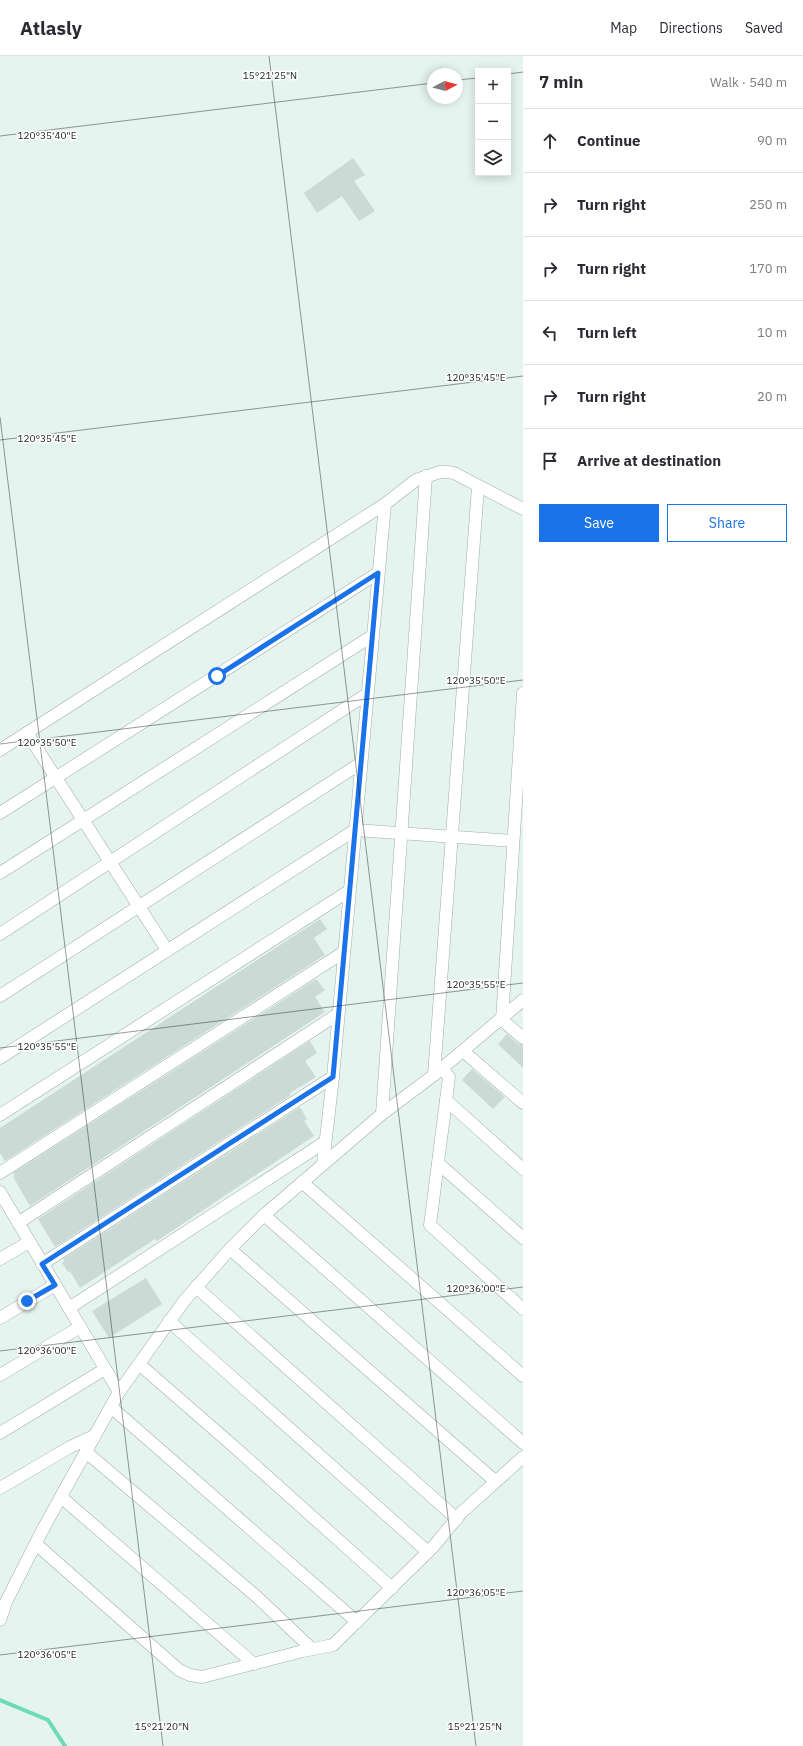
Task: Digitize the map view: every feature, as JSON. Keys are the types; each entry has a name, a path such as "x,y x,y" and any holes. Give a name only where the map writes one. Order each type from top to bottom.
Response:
{"street":[{"path":"0,750 385,504 416,480 440,472 454,473 478,487 523,509"},
{"path":"382,1114 426,476"},
{"path":"438,1071 452,837 478,487"},
{"path":"323,1164 333,1077 385,504"},
{"path":"0,814 378,573"},
{"path":"0,873 372,636"},
{"path":"502,1020 523,686"},
{"path":"0,934 367,694"},
{"path":"27,733 167,950"},
{"path":"0,996 361,764"},
{"path":"0,1058 355,830 513,841"},
{"path":"0,1115 349,891"},
{"path":"0,1173 344,952"},
{"path":"0,1620 6,1602 36,1544 119,1392 169,1321 196,1287 230,1249 264,1215 382,1114 502,1020 523,1000"},
{"path":"18,1223 338,1014"},
{"path":"502,1020 523,1038"},
{"path":"463,1050 523,1103"},
{"path":"438,1071 449,1077 430,1225 523,1309"},
{"path":"42,1264 333,1077"},
{"path":"446,1100 523,1169"},
{"path":"69,1308 325,1142"},
{"path":"439,1164 523,1238"},
{"path":"302,1182 523,1376"},
{"path":"1,1197 119,1392"},
{"path":"264,1215 523,1443"},
{"path":"0,1259 29,1242"},
{"path":"230,1249 495,1481"},
{"path":"0,1318 55,1285"},
{"path":"196,1287 457,1519"},
{"path":"169,1321 428,1552"},
{"path":"0,1375 80,1327"},
{"path":"139,1364 392,1588"},
{"path":"0,1433 105,1369"},
{"path":"111,1406 357,1622"},
{"path":"0,1488 70,1446 94,1436"},
{"path":"86,1452 256,1596 312,1649"},
{"path":"36,1544 179,1670 190,1675 202,1677 333,1644 428,1552 457,1519 495,1481 523,1457"},
{"path":"61,1497 254,1664"}],"building":[{"path":"353,158 365,175 354,181 375,211 359,221 342,196 317,213 304,193"},
{"path":"320,919 327,929 314,938 325,955 5,1161 0,1153 0,1128"},
{"path":"316,979 325,990 315,997 325,1012 30,1206 13,1177 15,1176 13,1173"},
{"path":"507,1034 518,1044 523,1045 523,1068 498,1044"},
{"path":"310,1041 317,1053 305,1061 316,1077 290,1093 291,1095 55,1247 38,1219"},
{"path":"472,1069 505,1097 493,1109 462,1080"},
{"path":"300,1107 307,1119 304,1121 314,1136 157,1241 155,1239 80,1288 70,1271 68,1272 62,1263 64,1261 63,1259"},
{"path":"146,1278 162,1304 109,1338 92,1311"}],"waterway":[{"path":"0,1700 48,1720 65,1746"}],"route":[{"path":"27,1301 55,1285 42,1264 333,1077 378,573 217,676"}]}
